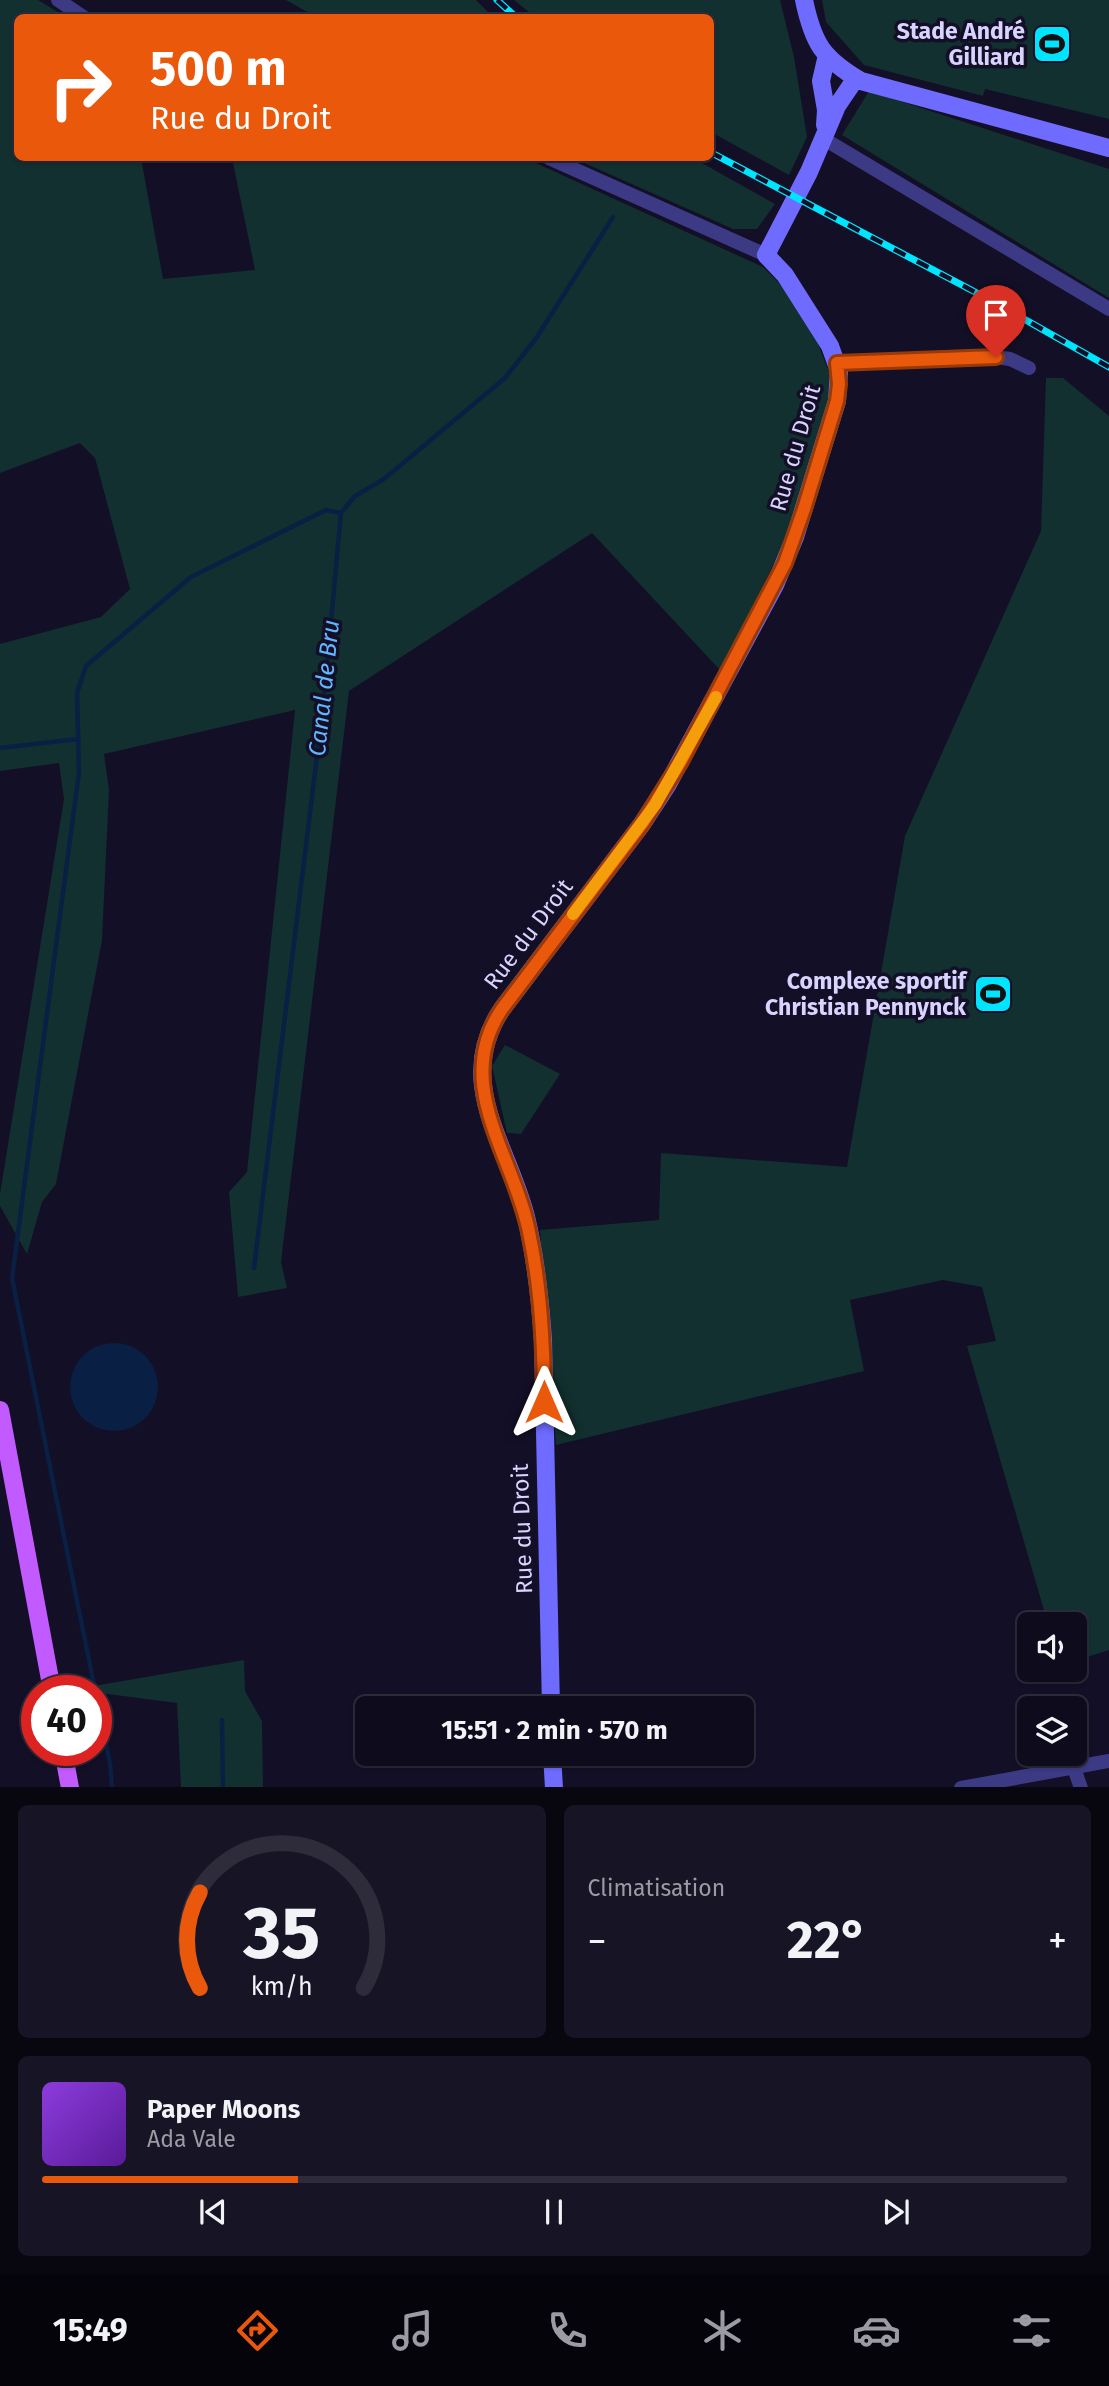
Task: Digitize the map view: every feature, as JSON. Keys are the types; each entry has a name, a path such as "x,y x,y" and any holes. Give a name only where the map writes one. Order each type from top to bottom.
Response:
{"main road":[{"path":"0,1410 49,1675"},
{"path":"66,1766 70,1787"}],"street":[{"path":"58,0 79,14"},
{"path":"804,0 815,39 827,55 856,78 1109,148"},
{"path":"824,139 826,110 821,81 827,55"},
{"path":"556,161 766,255 824,139 837,106 856,78"},
{"path":"824,139 1109,309"},
{"name":"Rue du Droit","path":"551,1696 543,1340 539,1290 522,1204 486,1106 482,1076 484,1049 493,1023 502,1009 655,805 775,585 799,525 837,401 837,363 830,346 785,275 766,255"},
{"name":"Rue du Droit","path":"837,363 996,357 1010,359 1029,368"},
{"path":"961,1787 1109,1761"},
{"path":"553,1766 554,1787"},
{"path":"1074,1768 1081,1787"}],"green space":[{"path":"0,0 38,0 61,14 14,14 14,161 142,161 163,279 255,270 233,161 532,161 763,267 781,285 815,336 832,380 827,410 792,526 721,671 592,533 349,691 281,1262 287,1288 238,1297 229,1192 247,1172 295,710 104,754 109,790 102,940 56,1184 42,1202 27,1254 0,1206 64,799 59,763 0,771 0,644 101,617 130,589 95,458 80,443 0,473"},
{"path":"286,0 476,0 490,14 311,14"},
{"path":"514,0 780,0 794,57 807,137 789,175 714,134 714,14 531,14"},
{"path":"822,0 1109,0 1109,119 985,89 983,96 864,65 826,22"},
{"path":"869,91 1109,169 1109,298 842,135"},
{"path":"580,161 698,161 775,204 757,229 733,229"},
{"name":"Complexe sportif Christian Pennynck","path":"1046,378 1063,378 1109,416 1109,1650 1087,1657 1087,1612 1045,1612 967,1346 996,1341 982,1287 943,1280 850,1300 864,1371 556,1445 540,1230 659,1220 661,1153 847,1167 905,836 1041,531"},
{"path":"505,1045 560,1074 521,1134 507,1133 492,1066"},
{"path":"244,1660 245,1691 262,1721 263,1787 181,1787 177,1703 112,1695 112,1683"}],"water":[{"path":"114,1343 139,1350 151,1362 158,1387 151,1412 139,1424 114,1431 89,1424 77,1412 70,1387 77,1362 89,1350"}],"waterway":[{"name":"Canal de Bru","path":"254,1268 323,707 341,513 355,496 384,479 505,378 537,337 613,217"},
{"path":"92,1675 12,1278 79,772 77,693 86,666 191,577 326,510 341,513"},
{"path":"0,748 78,739"},
{"name":"Canal de Bru","path":"222,1720 223,1787"},
{"path":"110,1766 112,1787"}],"railway":[{"path":"497,0 513,14"},
{"path":"714,154 994,302 1109,367"}],"slow traffic":[{"path":"573,914 655,805 716,697"}],"place":[{"name":"Stade André Gilliard","path":"1052,44"},
{"name":"Complexe sportif Christian Pennynck","path":"993,994"}],"route":[{"path":"544,1402 543,1340 534,1256 519,1193 489,1115 482,1085 482,1056 493,1023 655,805 775,585 799,525 837,401 837,363 996,357"}]}
